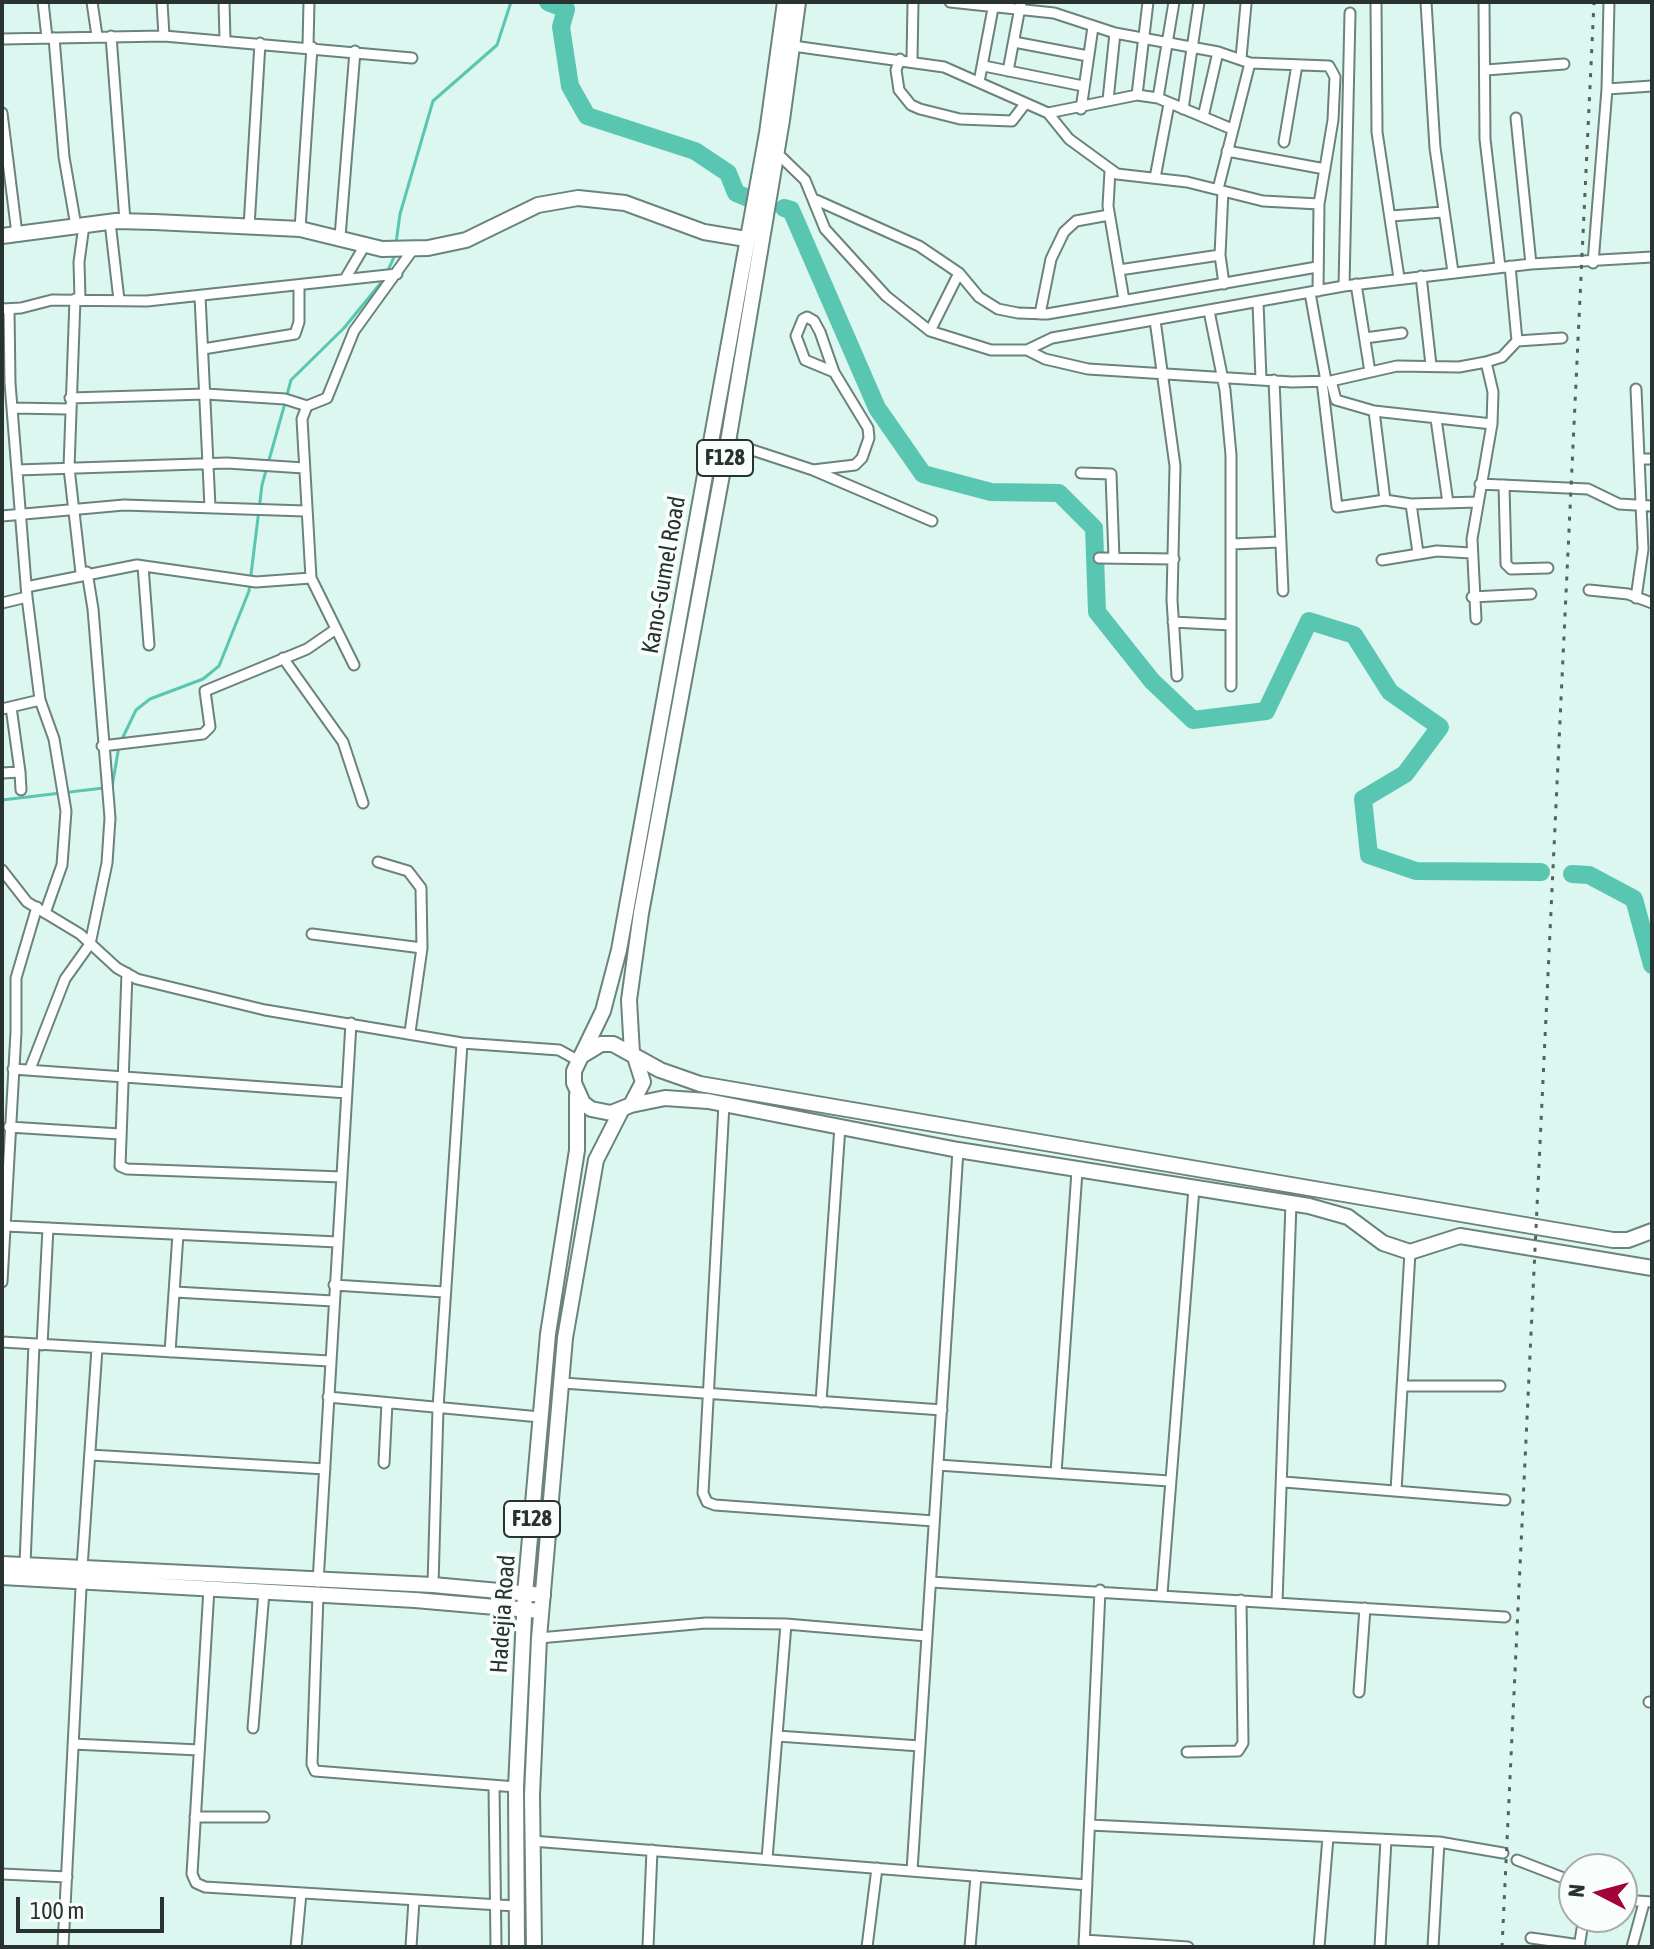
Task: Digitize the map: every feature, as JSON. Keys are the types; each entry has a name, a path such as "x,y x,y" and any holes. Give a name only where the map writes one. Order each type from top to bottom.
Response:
{"main road":[{"name":"Kano-Gumel Road","path":"581,1058 603,1011 616,963 767,133 785,2"},
{"name":"Kano-Gumel Road","path":"634,1055 629,1000 637,938 728,442 777,153 798,2"},
{"path":"10,235 117,222 300,229 365,245 401,248 453,244 538,205 578,198 625,203 704,232 746,239"},
{"path":"692,546 708,548"},
{"path":"581,1058 601,1044 623,1047 678,1078 733,1090 1613,1240 1652,1231"},
{"name":"F128","path":"626,1108 643,1082 634,1055"},
{"name":"F128","path":"577,1094 574,1083 581,1058"},
{"path":"577,1094 591,1109 611,1113 665,1098 724,1104 1077,1171 1291,1203 1348,1217 1383,1243 1410,1252 1447,1237 1460,1236 1652,1268"},
{"name":"Hadejia Road","path":"517,1947 516,1787 525,1594 548,1334 577,1150 577,1094"},
{"name":"Hadejia Road","path":"534,1947 532,1841 539,1638 571,1294 596,1160 626,1108"},
{"path":"1540,1248 1543,1227"},
{"path":"2,1564 25,1564 81,1575 264,1592 433,1585 543,1595"},
{"path":"2,1577 81,1575 318,1589 541,1611"}],"street":[{"path":"30,1069 65,979 90,944 108,851 93,609 84,573 69,468 69,404 80,226 64,157 51,38 43,2"},
{"path":"92,2 97,36"},
{"path":"162,2 164,36"},
{"path":"224,2 225,40"},
{"path":"300,229 310,47 309,2"},
{"path":"912,60 913,2"},
{"path":"950,2 1021,6 1115,33 1218,52 1246,61 1321,64 1334,72 1333,120 1319,204 1314,292 1326,381 1336,506 1361,506 1385,500 1411,504 1477,502"},
{"path":"1054,2 1054,13"},
{"path":"1137,95 1148,2"},
{"path":"1158,98 1174,2"},
{"path":"1183,109 1199,2"},
{"path":"1376,2 1377,132 1399,278"},
{"path":"1426,2 1435,148 1453,272"},
{"path":"1484,2 1485,139 1517,341"},
{"path":"1593,263 1607,89 1609,2"},
{"path":"1224,284 1220,255 1220,190 1246,61 1246,4"},
{"path":"979,82 994,5"},
{"path":"1008,71 1021,6"},
{"path":"1344,286 1350,13"},
{"path":"1081,109 1093,27"},
{"path":"1108,100 1115,33"},
{"path":"111,36 119,300"},
{"path":"2,39 164,36 412,58"},
{"path":"1014,42 1088,56"},
{"path":"249,227 260,43"},
{"path":"793,46 912,60 944,67 1048,113 1081,109 1137,95 1158,98 1232,129"},
{"path":"340,237 355,51"},
{"path":"1203,117 1218,52"},
{"path":"900,59 896,79 899,90 911,105 920,109 960,119 1012,121 1025,104"},
{"path":"1486,70 1564,64"},
{"path":"1284,142 1297,65"},
{"path":"984,66 1083,86"},
{"path":"1607,89 1652,86"},
{"path":"1155,178 1169,104"},
{"path":"2,113 10,235"},
{"path":"1048,113 1069,139 1110,171 1220,190 1263,201 1319,204"},
{"path":"1516,118 1531,264"},
{"path":"1227,151 1325,169"},
{"path":"777,153 805,180 816,200 825,229 886,296 930,331 991,350 1027,350 1052,338 1356,284 1505,266 1652,257"},
{"path":"1110,171 1109,215 1124,300"},
{"path":"816,200 919,246 959,273 979,297 998,309 1040,314 1317,267"},
{"path":"1391,216 1443,212"},
{"path":"1040,314 1051,259 1064,232 1076,221 1109,215"},
{"path":"345,279 365,245"},
{"path":"12,408 206,394 288,400 307,406 327,398 332,392 345,347 391,273 401,248"},
{"path":"1119,270 1220,255"},
{"path":"2,1282 16,978 41,910 62,865 66,837 54,739 40,700 26,592 12,408 6,383 5,309 52,300 200,296 391,273"},
{"path":"930,331 959,273"},
{"path":"1421,276 1431,365"},
{"path":"1356,284 1370,372"},
{"path":"203,349 295,334 299,322 299,285"},
{"path":"200,296 210,507"},
{"path":"1258,302 1261,379"},
{"path":"1209,311 1223,376 1231,455 1231,686"},
{"path":"813,470 855,465 862,458 869,438 868,428 834,372 814,321 803,319 796,336 805,360 834,372"},
{"path":"1155,320 1175,466 1173,622 1177,676"},
{"path":"1365,338 1402,333"},
{"path":"1027,350 1045,359 1088,369 1326,381 1431,365 1459,367 1502,357 1517,341 1562,338"},
{"path":"1476,619 1471,553 1492,424 1492,383 1486,362"},
{"path":"1274,380 1283,591"},
{"path":"1326,381 1336,400 1374,411 1492,424"},
{"path":"1636,389 1639,459 1647,506 1647,549 1636,598"},
{"path":"307,406 302,419 311,578 354,665"},
{"path":"1374,411 1385,500"},
{"path":"1436,419 1448,503"},
{"path":"728,442 813,470 932,521"},
{"path":"1639,459 1652,459"},
{"path":"17,470 209,464 304,468"},
{"path":"1081,473 1111,474 1114,558"},
{"path":"1480,484 1588,489 1619,504 1647,506"},
{"path":"1504,485 1506,564 1511,569 1548,568"},
{"path":"1411,504 1418,553"},
{"path":"2,516 73,508 210,507 305,511"},
{"path":"1232,544 1280,542"},
{"path":"1382,560 1418,553 1471,553"},
{"path":"1099,558 1174,559"},
{"path":"2,603 84,573 143,566 253,581 311,578"},
{"path":"143,566 149,645"},
{"path":"1589,590 1652,603"},
{"path":"1472,597 1531,594"},
{"path":"1173,622 1231,625"},
{"path":"102,746 209,731 205,691 307,649 336,629"},
{"path":"283,658 343,742 363,803"},
{"path":"21,790 7,708 40,700"},
{"path":"2,773 20,772"},
{"path":"378,862 408,871 421,888 422,948 410,1032"},
{"path":"2,870 21,895 127,973 161,985 265,1010 462,1043 559,1050 581,1058"},
{"path":"312,934 422,948"},
{"path":"127,973 119,1160 127,1169 342,1177"},
{"path":"351,1023 329,1361 312,1764 315,1771 516,1787"},
{"path":"433,1585 444,1292 462,1043"},
{"path":"13,1069 347,1093"},
{"path":"724,1104 703,1493 707,1502 934,1521"},
{"path":"821,1402 840,1126"},
{"path":"9,1127 120,1134"},
{"path":"912,1871 958,1150"},
{"path":"1056,1473 1077,1171"},
{"path":"1162,1594 1194,1188"},
{"path":"1277,1602 1284,1482 1291,1203"},
{"path":"6,1226 337,1242"},
{"path":"25,1564 48,1228"},
{"path":"170,1352 178,1234"},
{"path":"1396,1491 1410,1252"},
{"path":"334,1285 444,1292"},
{"path":"175,1292 333,1301"},
{"path":"2,1342 329,1361"},
{"path":"63,1947 81,1575 97,1348"},
{"path":"563,1383 942,1410"},
{"path":"1402,1386 1500,1386"},
{"path":"328,1397 540,1417"},
{"path":"384,1463 387,1403"},
{"path":"90,1455 325,1469"},
{"path":"938,1465 1169,1481"},
{"path":"1284,1482 1505,1500"},
{"path":"931,1582 1505,1617"},
{"path":"209,1588 192,1874 196,1883 205,1887 516,1906"},
{"path":"1100,1590 1084,1944 1188,1947"},
{"path":"253,1728 264,1592"},
{"path":"1187,1752 1238,1751 1243,1743 1241,1600"},
{"path":"1359,1692 1365,1608"},
{"path":"539,1638 706,1623 786,1624 927,1636"},
{"path":"767,1859 786,1624"},
{"path":"777,1736 920,1746"},
{"path":"73,1744 199,1750"},
{"path":"494,1786 493,1904 496,1947"},
{"path":"195,1817 264,1817"},
{"path":"1090,1825 1439,1842 1503,1853"},
{"path":"1319,1947 1328,1837"},
{"path":"1380,1947 1386,1840"},
{"path":"532,1841 1087,1885"},
{"path":"1433,1947 1439,1842"},
{"path":"648,1947 652,1850"},
{"path":"1517,1860 1558,1876"},
{"path":"867,1947 877,1868"},
{"path":"2,1874 67,1877"},
{"path":"970,1947 976,1876"},
{"path":"296,1947 301,1893"},
{"path":"411,1947 414,1900"},
{"path":"1632,1947 1648,1902"},
{"path":"1531,1938 1580,1946"}],"waterway":[{"path":"396,243 400,214 433,101 497,45 511,2"},
{"path":"548,2 566,9 561,27 570,86 587,116 695,151 728,173 736,193 748,198"},
{"path":"784,208 791,210 877,408 923,474 991,492 1059,493 1094,528 1097,612 1152,681 1193,720 1266,711 1309,621 1354,635 1390,692 1440,727 1405,774 1363,799 1369,855 1416,871 1541,872"},
{"path":"287,395 291,380 344,328 384,279 395,255"},
{"path":"122,739 136,710 150,699 203,679 219,666 249,591 262,485 285,403"},
{"path":"2,800 112,787 119,746"},
{"path":"1572,874 1589,875 1634,899 1652,965"}],"railway":[{"path":"1502,1947 1594,2"}]}
